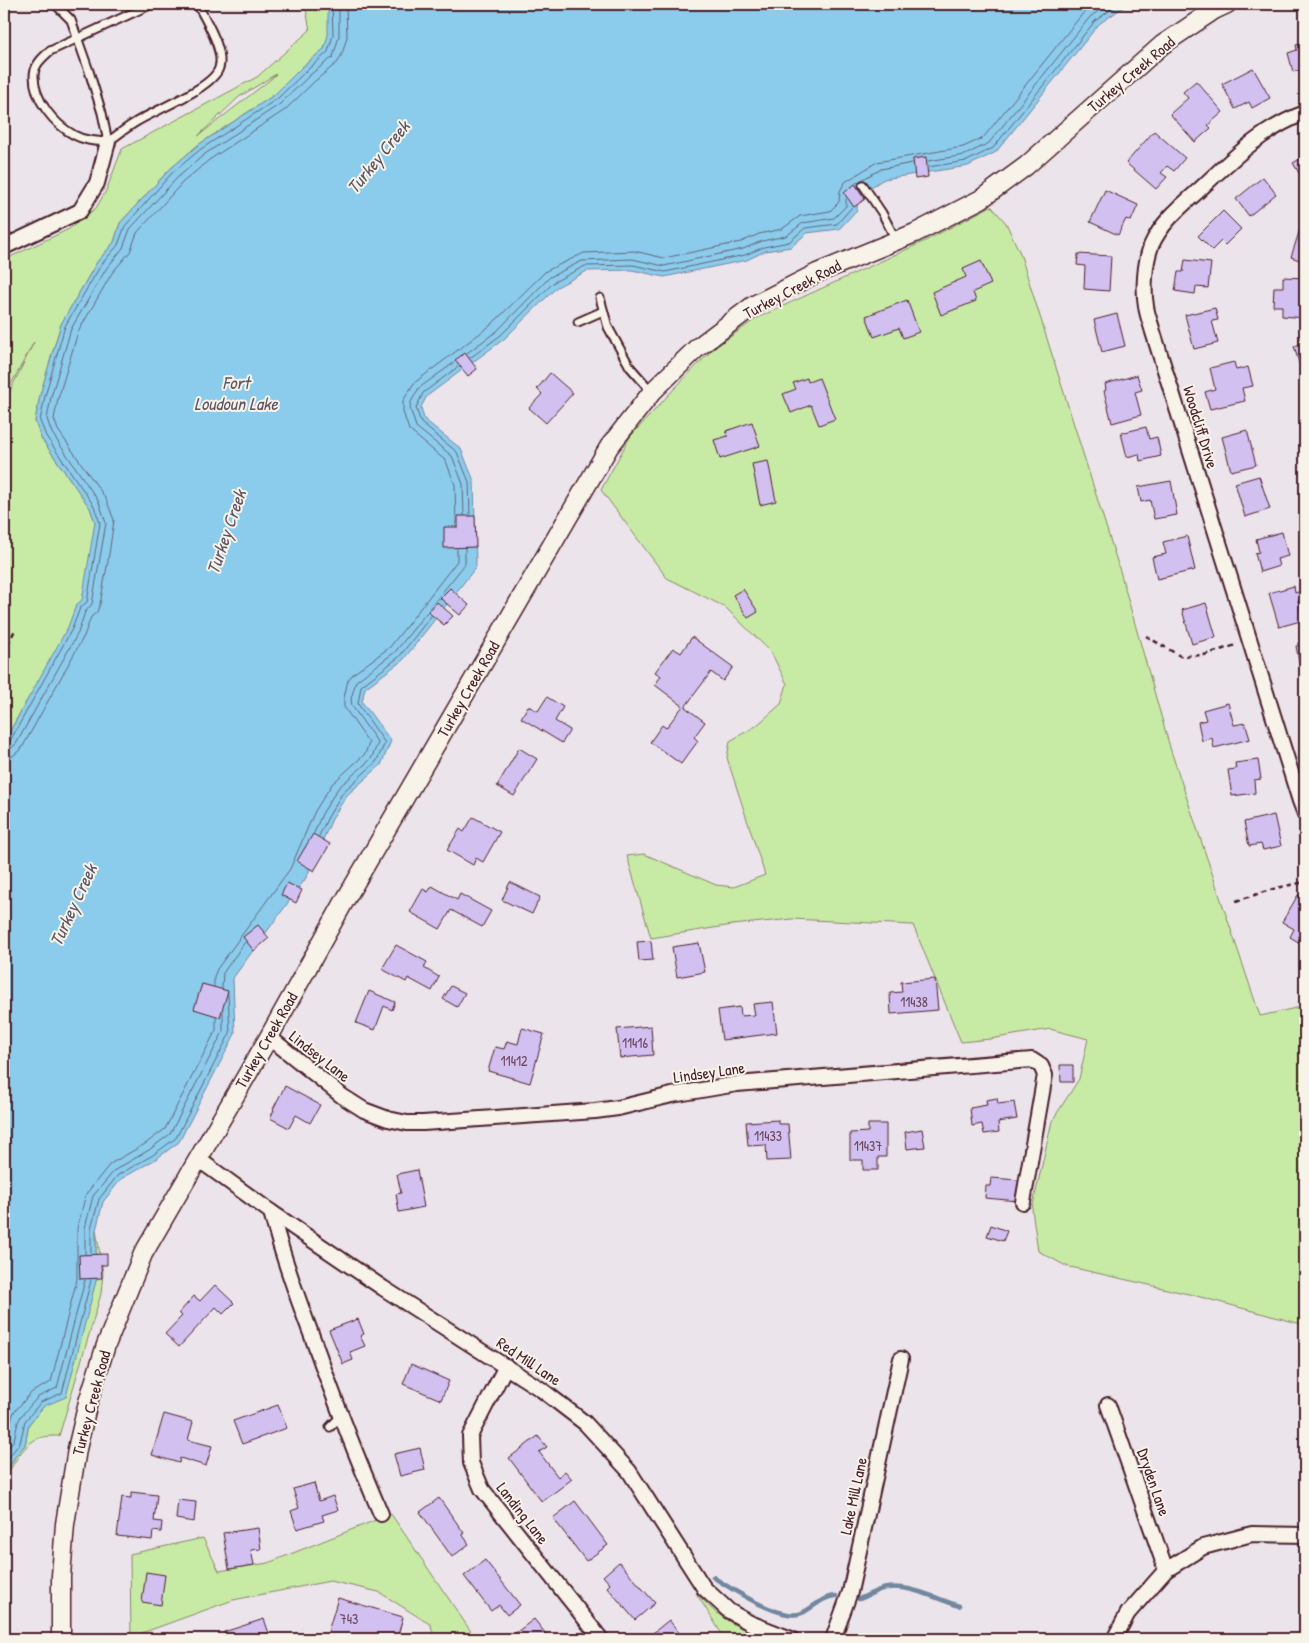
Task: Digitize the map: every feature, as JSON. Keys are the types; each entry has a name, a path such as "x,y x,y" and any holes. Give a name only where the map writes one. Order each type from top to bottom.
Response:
{"street":[{"name":"Turkey Creek Road","path":"61,1639 61,1576 65,1524 76,1449 106,1345 143,1254 269,1038 344,902 604,456 652,392 697,348 754,305 817,273 915,233 981,199 1026,166 1162,45 1214,10 1227,4"},
{"name":"Woodcliff Drive","path":"1305,113 1271,130 1233,158 1167,220 1151,246 1145,275 1146,305 1153,332 1305,814"},
{"path":"4,247 80,211 97,183 108,142"},
{"name":"Lindsey Lane","path":"269,1038 342,1096 364,1110 388,1119 423,1124 618,1108 672,1095 737,1084 1032,1060 1042,1066 1045,1075 1023,1202"},
{"name":"Red Mill Lane","path":"198,1159 271,1212 542,1390 585,1422 629,1471 704,1588 729,1611 750,1623 791,1639"},
{"path":"271,1212 279,1243 341,1416 381,1514"},
{"name":"Lake Mill Lane","path":"833,1639 850,1592 901,1359"},
{"name":"Landing Lane","path":"506,1366 470,1436 471,1463 482,1489 601,1639"},
{"name":"Dryden Lane","path":"1108,1405 1166,1570"},
{"path":"1114,1639 1128,1613 1166,1570 1203,1547 1252,1534 1305,1535"}],"lane":[{"path":"55,4 71,20 99,105 108,142"},
{"path":"152,4 50,51 40,59 34,75 36,88 42,104 62,128 90,141 108,142 137,121 203,86 214,78 219,69 219,50 197,4"},
{"path":"863,185 882,213 896,240"},
{"path":"600,298 608,327 630,367 652,392"},
{"path":"578,322 603,311"},
{"path":"330,1427 341,1416"}],"path":[{"path":"4,652 16,628"},
{"path":"1146,636 1180,656 1189,657 1204,655 1250,641"},
{"path":"1236,901 1276,888 1305,882"}],"green space":[{"path":"305,4 328,4 333,38 326,43 324,49 302,67 274,95 198,145 169,170 120,223 114,242 97,262 61,324 40,395 35,421 41,438 90,508 95,522 88,606 26,702 4,742 4,403 34,342 4,397 4,260 69,229 96,208 106,191 122,149 257,77 310,30","holes":["276,74 198,136 239,97"]},
{"path":"991,206 1006,223 1020,253 1120,571 1171,751 1260,1016 1305,1006 1305,1325 1193,1295 1066,1266 1038,1251 1032,1209 1052,1121 1079,1079 1088,1039 1050,1029 961,1042 913,925 792,919 732,925 651,938 627,856 644,854 716,885 734,887 765,875 727,758 730,741 756,726 781,704 787,684 771,652 725,607 667,578 601,490 630,437 713,349 757,318 923,242"},
{"path":"96,1230 103,1273 101,1294 59,1436 43,1437 30,1443 20,1454 4,1481 4,1476 15,1457 25,1445 29,1424 44,1406 96,1281"},
{"path":"391,1514 476,1639 434,1639 431,1625 379,1592 330,1581 233,1600 131,1637 130,1554 203,1538 219,1571 268,1563"},
{"path":"696,1593 715,1612 733,1624 766,1639 725,1639"}],"water":[{"name":"Fort Loudoun Lake","path":"328,4 1128,4 1099,24 996,152 968,166 884,179 858,195 857,210 839,229 807,233 791,247 765,251 747,260 664,277 632,270 587,271 557,287 504,339 427,396 421,407 424,419 461,449 474,481 476,567 403,660 365,688 362,702 391,741 381,765 347,795 332,819 306,878 233,978 235,1034 179,1142 156,1159 121,1179 103,1202 96,1230 96,1281 66,1397 44,1406 29,1424 25,1445 15,1457 4,1476 4,742 68,627 76,605 82,600 95,522 90,508 41,438 35,421 40,395 61,324 97,262 114,242 120,223 169,170 198,145 274,95 302,67 324,49 328,35"}],"building":[{"path":"1305,42 1304,83 1300,70 1293,72 1288,53 1297,50 1296,45"},
{"path":"1253,68 1270,98 1252,108 1249,102 1235,109 1222,84"},
{"path":"1196,81 1223,112 1208,125 1211,128 1195,142 1170,114 1188,98 1183,92"},
{"path":"1154,131 1185,158 1174,171 1167,166 1161,173 1167,177 1156,189 1126,163"},
{"path":"1305,156 1305,183 1293,163"},
{"path":"926,157 928,177 915,179 913,159"},
{"path":"1263,177 1276,194 1249,216 1236,199"},
{"path":"855,184 865,199 854,207 844,193"},
{"path":"1105,190 1138,205 1131,221 1126,219 1118,235 1090,222"},
{"path":"1223,211 1241,229 1225,245 1221,241 1212,250 1198,236"},
{"path":"1302,223 1305,224 1305,262 1291,257"},
{"path":"1078,254 1111,256 1109,291 1084,289 1085,266 1077,265"},
{"path":"1185,260 1211,263 1208,288 1196,287 1195,294 1175,291 1178,272 1183,272"},
{"path":"981,261 991,284 973,292 976,301 941,315 932,292 966,277 963,269"},
{"path":"1283,277 1305,278 1305,318 1282,316 1282,306 1273,306 1274,287 1283,287"},
{"path":"907,300 919,332 903,338 899,328 874,337 866,316"},
{"path":"1215,308 1218,320 1212,321 1218,343 1194,349 1185,315"},
{"path":"1117,314 1125,346 1102,352 1094,320"},
{"path":"1305,343 1305,380 1304,380 1294,346"},
{"path":"465,353 477,369 468,376 455,360"},
{"path":"1234,362 1236,370 1248,367 1253,386 1242,388 1245,401 1210,409 1205,392 1215,389 1210,368"},
{"path":"550,373 573,393 546,423 529,408 542,394 537,389"},
{"path":"1137,375 1142,390 1135,392 1141,415 1112,423 1104,391 1106,390 1105,384"},
{"path":"807,378 808,382 819,378 835,419 819,425 811,405 791,413 783,394 796,389 793,383"},
{"path":"752,422 760,446 720,459 714,440 728,436 726,431"},
{"path":"1146,427 1149,439 1157,437 1161,456 1140,461 1139,454 1127,457 1121,433"},
{"path":"1247,430 1256,465 1231,471 1222,437"},
{"path":"768,461 776,501 760,505 752,464"},
{"path":"1259,476 1270,509 1245,517 1235,483"},
{"path":"1171,481 1177,515 1154,519 1150,500 1141,502 1138,487"},
{"path":"458,516 475,516 476,547 444,548 444,527 458,527"},
{"path":"1282,532 1288,556 1277,559 1279,566 1260,572 1255,553 1259,552 1256,539"},
{"path":"1187,536 1195,570 1157,579 1152,557 1166,554 1163,542"},
{"path":"1294,586 1295,593 1304,590 1305,599 1298,601 1304,620 1279,627 1269,593"},
{"path":"450,588 469,605 460,615 440,598"},
{"path":"743,589 758,612 748,618 733,595"},
{"path":"437,602 453,616 444,625 428,612"},
{"path":"1206,603 1216,637 1192,644 1182,610"},
{"path":"692,637 733,667 723,681 711,672 685,707 705,722 694,737 698,741 681,764 650,742 662,725 666,728 683,706 655,685 661,676 655,672 673,648 681,653"},
{"path":"1305,644 1305,666 1300,667 1296,646"},
{"path":"547,697 563,707 555,721 570,730 562,743 521,718 528,706 538,711"},
{"path":"1228,703 1234,725 1245,723 1250,739 1214,748 1212,738 1202,741 1198,722 1206,720 1203,710"},
{"path":"519,748 537,759 514,796 497,786"},
{"path":"1258,760 1261,779 1254,780 1255,793 1232,796 1228,770 1236,769 1235,763"},
{"path":"1274,815 1281,846 1263,850 1261,844 1249,846 1244,822"},
{"path":"473,817 500,832 483,862 476,858 473,865 447,850 460,829 464,832"},
{"path":"313,834 330,844 314,871 297,861"},
{"path":"510,882 540,897 532,914 502,900"},
{"path":"287,883 302,890 296,903 281,895"},
{"path":"432,886 457,900 460,894 491,911 482,927 451,910 440,929 410,912 423,889 428,892"},
{"path":"1298,895 1305,899 1305,935 1300,943 1290,937 1294,929 1282,922"},
{"path":"258,925 269,938 254,951 243,937"},
{"path":"651,941 653,960 639,961 637,942"},
{"path":"699,943 705,972 677,977 672,947"},
{"path":"396,945 427,962 424,968 439,977 432,991 408,978 406,982 382,969"},
{"path":"935,979 938,1010 891,1014 890,993 902,992 901,982"},
{"path":"202,984 228,991 220,1017 194,1009"},
{"path":"451,986 465,993 457,1007 443,999"},
{"path":"369,991 395,1002 392,1010 384,1006 375,1030 356,1023"},
{"path":"773,1002 777,1033 722,1040 718,1010 740,1007 741,1016 755,1015 753,1004"},
{"path":"651,1026 653,1055 620,1058 617,1029"},
{"path":"522,1028 544,1034 530,1083 488,1071 495,1047 504,1049 507,1041 518,1044"},
{"path":"1060,1065 1073,1065 1073,1082 1061,1082"},
{"path":"285,1086 320,1105 310,1123 296,1115 289,1128 270,1118"},
{"path":"997,1098 998,1104 1014,1102 1017,1119 998,1122 999,1132 984,1134 982,1124 972,1126 970,1108 987,1105 986,1100"},
{"path":"778,1120 778,1124 788,1124 791,1160 767,1161 766,1145 748,1146 746,1122"},
{"path":"868,1124 886,1124 886,1157 878,1157 878,1170 863,1170 863,1160 850,1160 850,1133 868,1132"},
{"path":"922,1129 925,1147 907,1149 905,1132"},
{"path":"417,1170 424,1207 399,1212 396,1194 401,1193 397,1174"},
{"path":"991,1178 1019,1180 1018,1201 985,1198 986,1186 990,1186"},
{"path":"991,1225 1007,1231 1003,1241 987,1236"},
{"path":"107,1254 107,1265 101,1265 102,1278 80,1279 79,1255"},
{"path":"215,1285 234,1303 223,1314 216,1307 179,1347 165,1334 182,1316 179,1313 194,1296 200,1301"},
{"path":"358,1319 364,1334 360,1336 365,1346 350,1352 353,1360 343,1364 329,1330"},
{"path":"411,1364 449,1381 441,1400 403,1384"},
{"path":"278,1405 287,1428 242,1444 233,1421"},
{"path":"164,1414 193,1422 188,1440 212,1446 206,1466 180,1458 179,1463 152,1455"},
{"path":"538,1436 547,1447 539,1452 558,1477 565,1471 572,1479 542,1502 509,1458"},
{"path":"420,1448 425,1470 400,1476 394,1454"},
{"path":"314,1483 319,1501 333,1496 338,1510 322,1515 324,1521 297,1529 291,1511 299,1508 293,1489"},
{"path":"131,1492 157,1495 154,1521 162,1522 161,1532 153,1531 152,1540 117,1536 122,1497 131,1498"},
{"path":"439,1498 464,1533 462,1534 469,1544 452,1557 420,1512"},
{"path":"178,1500 196,1502 194,1522 176,1519"},
{"path":"575,1501 608,1545 586,1561 553,1518"},
{"path":"258,1528 261,1549 251,1550 254,1565 229,1569 223,1533"},
{"path":"485,1560 520,1605 507,1615 499,1605 491,1611 464,1576"},
{"path":"619,1562 655,1603 635,1620 607,1587 610,1584 603,1576"},
{"path":"146,1572 165,1575 161,1605 142,1602"},
{"path":"338,1598 403,1617 397,1639 341,1639 327,1635"},
{"path":"264,1619 271,1639 226,1639 224,1632"},
{"path":"534,1619 550,1639 516,1639 513,1635"},
{"path":"669,1620 684,1639 650,1639 648,1637"}],"waterway":[{"path":"713,1577 731,1589 782,1613 802,1613 822,1600 836,1596"},
{"path":"859,1599 880,1590 896,1588 924,1593 959,1606"}],"water label":[{"name":"Turkey Creek","path":"378,157"},
{"name":"Turkey Creek","path":"226,532"},
{"name":"Turkey Creek","path":"73,905"}]}
